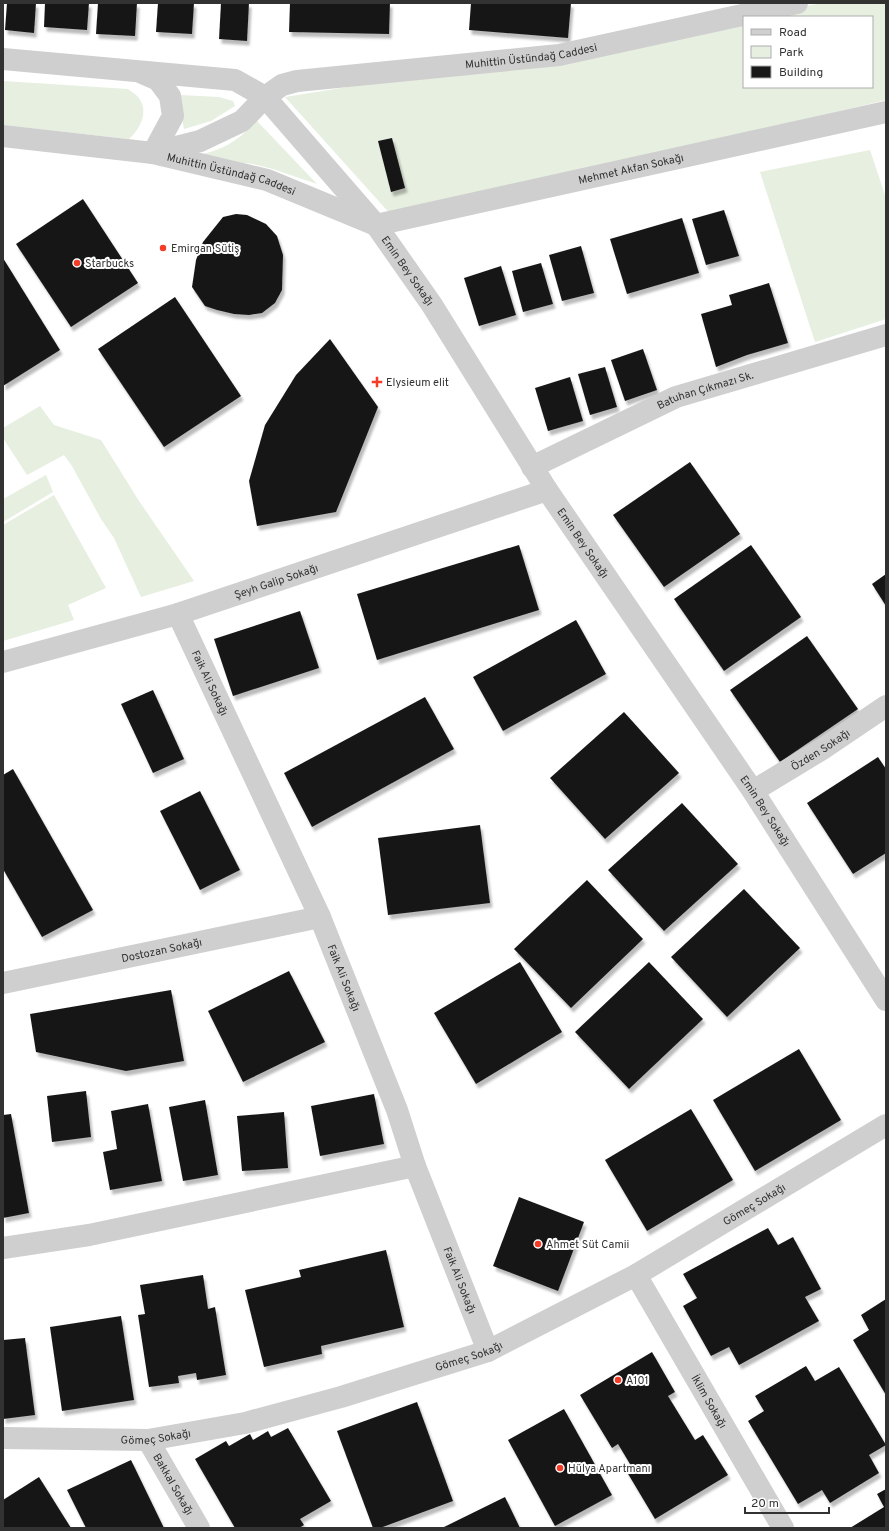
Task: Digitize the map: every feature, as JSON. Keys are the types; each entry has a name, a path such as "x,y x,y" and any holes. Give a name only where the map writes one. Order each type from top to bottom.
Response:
{"street":[{"name":"Muhittin Üstündağ Caddesi","path":"153,153 200,141 242,121 266,97 282,85 297,81 559,55 797,3"},
{"name":"Muhittin Üstündağ Caddesi","path":"3,59 235,80 266,97"},
{"name":"Muhittin Üstündağ Caddesi","path":"139,72 158,80 170,96 173,116 153,153"},
{"name":"Emin Bey Sokağı","path":"266,97 376,225 432,305 532,468 753,791 886,1000"},
{"name":"Mehmet Akfan Sokağı","path":"376,225 886,112"},
{"name":"Muhittin Üstündağ Caddesi","path":"3,136 153,153 267,180 376,225"},
{"name":"Batuhan Çıkmazı Sk.","path":"532,468 676,397 886,335"},
{"name":"Şeyh Galip Sokağı","path":"3,662 178,614 547,490"},
{"name":"Faik Ali Sokağı","path":"178,614 320,917 396,1110 415,1166 488,1351"},
{"name":"Özden Sokağı","path":"753,791 824,748 886,706"},
{"name":"Dostozan Sokağı","path":"3,983 320,917"},
{"name":"Gömeç Sokağı","path":"3,1438 148,1440 245,1423 341,1397 488,1351 636,1275 886,1125"},
{"path":"3,1248 89,1236 415,1166"},
{"name":"İklim Sokağı","path":"636,1275 783,1528"},
{"name":"Bakkal Sokağı","path":"148,1440 200,1528"}],"green space":[{"path":"822,3 886,3 886,100 393,217 285,97 566,52 743,18 743,88 873,88 873,16 754,16"},
{"path":"3,81 128,89 142,102 142,120 137,130 129,139 3,125"},
{"path":"180,95 219,97 233,101 235,106 211,121 184,129 180,108"},
{"path":"257,121 317,184 253,164 194,156 222,148 236,140"},
{"path":"870,150 886,198 886,319 815,342 760,172"},
{"path":"40,406 54,425 101,440 139,501 194,581 141,597 114,538 101,519 72,466 64,455 27,475 3,438 3,428"},
{"path":"46,475 53,492 3,522 3,499"},
{"path":"54,495 106,588 68,605 74,620 3,641 3,525"}],"building":[{"path":"7,3 36,3 34,33 5,30"},
{"path":"45,3 89,3 87,30 44,27"},
{"path":"98,3 137,3 135,36 96,34"},
{"path":"158,3 194,3 192,34 156,32"},
{"path":"221,3 249,3 247,41 219,39"},
{"path":"290,3 390,3 389,34 289,32"},
{"path":"471,3 571,3 568,38 469,30"},
{"path":"392,138 405,188 391,192 378,141"},
{"name":"Starbucks","path":"83,199 138,283 71,327 16,244"},
{"path":"724,210 739,256 706,265 692,219"},
{"path":"236,214 247,215 266,224 277,236 283,255 282,290 275,303 262,313 249,315 234,314 205,306 192,287 196,260 203,242 223,217"},
{"path":"682,218 699,273 627,294 610,239"},
{"path":"581,246 594,293 562,301 549,255"},
{"path":"3,258 60,350 3,386"},
{"path":"541,263 553,304 523,312 512,271"},
{"path":"501,266 516,315 479,326 464,278"},
{"path":"769,283 788,343 747,355 716,367 701,314 732,305 729,295"},
{"path":"175,297 241,396 164,447 98,349"},
{"path":"330,339 378,407 336,512 257,526 249,481 265,425 296,375"},
{"path":"643,349 657,390 625,401 611,360"},
{"path":"605,367 617,407 590,415 578,374"},
{"path":"570,377 583,421 548,431 535,388"},
{"path":"690,462 740,534 664,587 613,515"},
{"path":"519,545 539,610 377,660 357,594"},
{"path":"751,545 801,617 724,671 674,599"},
{"path":"886,574 886,606 872,584"},
{"path":"300,611 319,668 233,696 214,639"},
{"path":"576,620 606,674 503,731 473,677"},
{"path":"807,636 858,709 780,762 730,690"},
{"path":"153,690 184,759 153,773 121,704"},
{"path":"425,697 454,749 312,827 284,773"},
{"path":"624,712 679,773 605,839 550,778"},
{"path":"878,757 886,769 886,853 853,874 807,803"},
{"path":"13,769 93,910 42,937 3,869 3,775"},
{"path":"200,791 240,870 200,890 160,811"},
{"path":"682,803 738,864 664,931 608,870"},
{"path":"480,825 490,903 388,915 378,838"},
{"path":"587,880 643,939 571,1008 514,949"},
{"path":"744,889 800,948 727,1017 671,957"},
{"path":"520,962 562,1032 476,1084 434,1013"},
{"path":"649,962 703,1019 629,1089 575,1032"},
{"path":"289,971 325,1042 243,1082 208,1011"},
{"path":"171,990 184,1061 126,1071 36,1052 30,1014"},
{"path":"799,1049 841,1120 755,1171 713,1100"},
{"path":"86,1091 91,1137 52,1142 47,1096"},
{"path":"374,1094 384,1144 320,1156 311,1106"},
{"path":"205,1100 218,1175 183,1181 169,1107"},
{"path":"148,1104 162,1181 110,1190 103,1152 117,1149 111,1111"},
{"path":"691,1109 733,1180 647,1231 605,1160"},
{"path":"284,1112 288,1168 242,1171 237,1116"},
{"path":"11,1114 29,1213 3,1218 3,1115"},
{"name":"Ahmet Süt Camii","path":"519,1197 584,1222 558,1291 493,1266"},
{"path":"768,1228 778,1245 793,1237 821,1289 805,1297 819,1321 739,1365 729,1347 711,1356 683,1306 697,1298 683,1274"},
{"path":"386,1250 404,1327 321,1346 322,1354 264,1367 245,1290 301,1277 299,1270"},
{"path":"203,1275 208,1309 215,1307 226,1375 197,1380 196,1373 178,1376 179,1383 149,1387 138,1315 145,1314 140,1285"},
{"path":"886,1299 886,1395 853,1340 869,1330 861,1315"},
{"path":"121,1316 134,1400 62,1411 50,1327"},
{"path":"25,1338 35,1415 3,1419 3,1340"},
{"path":"652,1352 675,1392 668,1396 695,1440 703,1435 728,1475 655,1519 624,1467 630,1464 618,1444 612,1448 580,1395"},
{"path":"806,1366 815,1381 839,1367 886,1445 869,1455 879,1473 830,1503 822,1490 798,1504 748,1421 764,1411 755,1396"},
{"path":"417,1402 453,1501 380,1528 373,1528 337,1431"},
{"name":"Hülya Apartmanı","path":"564,1409 612,1495 555,1526 508,1440"},
{"path":"288,1428 331,1501 300,1519 304,1525 299,1528 235,1528 195,1459 226,1441 229,1446 250,1434 253,1440 268,1431 271,1437"},
{"path":"131,1460 164,1528 86,1528 67,1490"},
{"path":"39,1477 71,1528 3,1528 3,1500"},
{"path":"886,1489 886,1528 850,1528 884,1507 877,1494"},
{"path":"505,1497 520,1528 442,1528"}],"place":[{"name":"Emirgan Sütiş","path":"163,248"},
{"name":"Starbucks","path":"77,263"},
{"name":"Elysieum elit","path":"377,382"},
{"name":"Ahmet Süt Camii","path":"538,1244"},
{"name":"A101","path":"618,1380"},
{"name":"Hülya Apartmanı","path":"560,1468"}]}
